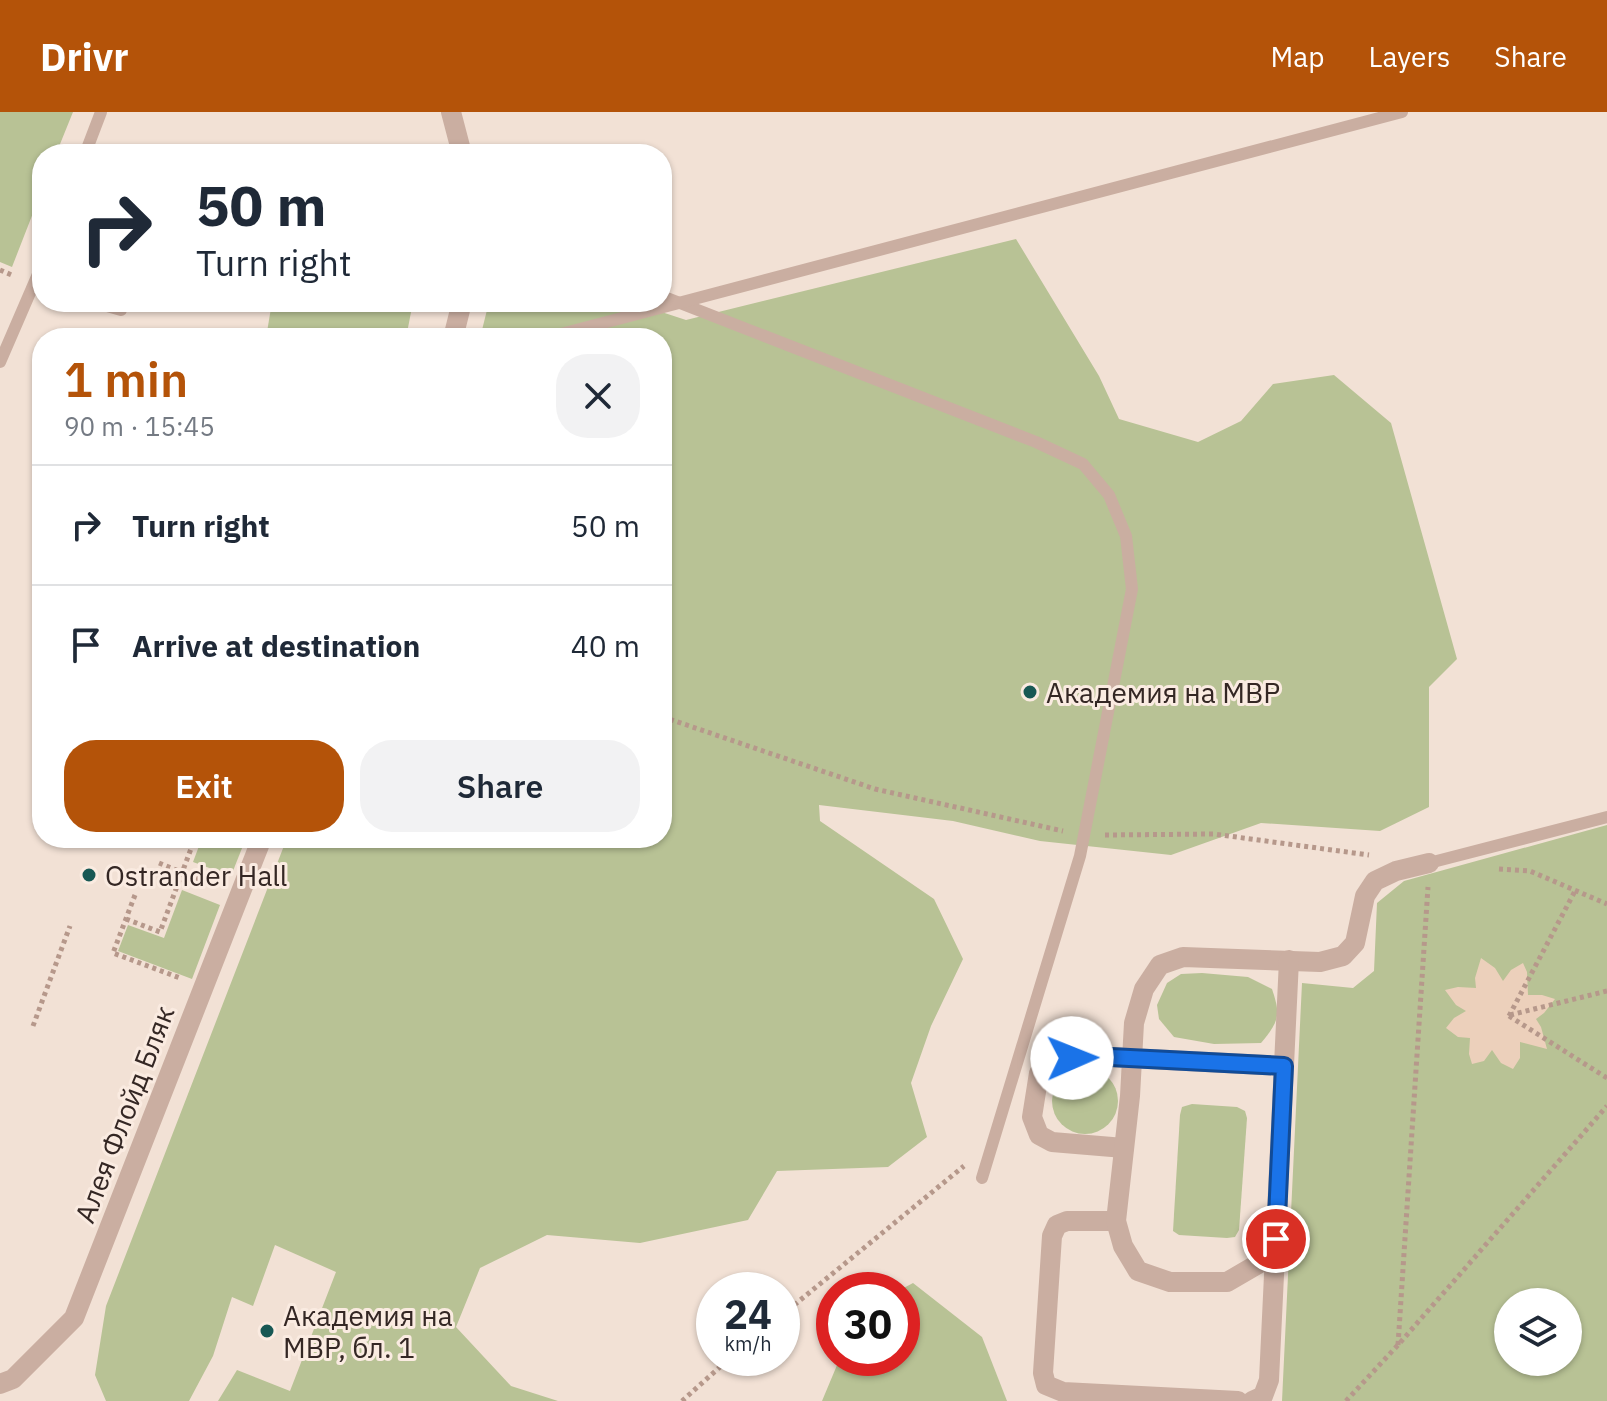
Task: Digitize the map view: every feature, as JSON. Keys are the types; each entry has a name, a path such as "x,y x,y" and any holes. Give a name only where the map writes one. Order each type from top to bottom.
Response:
{"street":[{"path":"451,112 459,144"},
{"name":"Алея Флойд Бляк","path":"0,1384 13,1379 74,1318 258,848"},
{"path":"1276,1239 1258,1264 1227,1282 1170,1282 1138,1271 1123,1246 1116,1221 1134,1023 1144,989 1160,965 1183,957 1320,962 1343,956 1355,943 1365,896 1375,881 1396,871 1429,863"},
{"path":"1252,1401 1263,1396 1269,1380 1289,960"},
{"path":"1124,1148 1052,1142 1039,1135 1032,1117 1039,1073 1053,1061 1091,1056 1284,1066"},
{"path":"1116,1221 1067,1221 1057,1225 1052,1236 1043,1373 1046,1385 1063,1392 1238,1401"}],"lane":[{"path":"89,144 101,112"},
{"path":"672,305 1402,112"},
{"path":"0,362 32,299"},
{"path":"672,300 1036,442 1083,464 1109,495 1126,536 1132,589 1084,836 982,1178"},
{"path":"584,328 646,312"},
{"path":"1429,863 1607,817"}],"path":[{"path":"672,720 875,789 1084,836 1214,834 1383,857"},
{"path":"126,919 160,932 191,848"},
{"path":"159,863 239,895"},
{"path":"1398,1345 1429,863"},
{"path":"1487,868 1530,871 1607,904"},
{"path":"1509,1016 1575,891"},
{"path":"135,895 113,953 203,987"},
{"path":"33,1026 70,926"},
{"path":"1509,1016 1607,991"},
{"path":"1509,1016 1607,1078"},
{"path":"1346,1401 1607,1106"},
{"path":"800,1300 994,1141"},
{"path":"682,1401 710,1376"}],"green space":[{"path":"0,112 73,112 60,144 32,144 32,216 12,267 0,262"},
{"path":"1016,239 1099,376 1119,419 1198,442 1241,421 1273,384 1334,375 1391,423 1457,659 1429,687 1429,807 1380,831 1261,823 1171,855 1040,841 953,821 819,805 820,821 934,899 963,959 931,1026 911,1083 927,1137 888,1167 777,1171 748,1220 640,1243 547,1235 480,1268 456,1327 511,1386 558,1401 218,1401 237,1370 290,1391 336,1272 275,1245 253,1306 232,1297 213,1356 189,1401 106,1401 95,1375 106,1306 283,848 672,848 672,328 482,328 486,312 662,312 686,320"},
{"path":"270,312 411,312 408,328 268,328"},
{"path":"1607,825 1607,1401 1282,1401 1302,983 1353,988 1374,971 1377,903 1404,881"},
{"path":"198,848 242,848 231,876 193,862"},
{"path":"182,890 220,905 192,979 118,951 128,925 164,938"},
{"path":"1181,974 1248,977 1272,989 1277,1018 1261,1043 1214,1044 1174,1037 1159,1019 1157,1005 1167,983"},
{"path":"1085,1068 1098,1071 1108,1078 1115,1088 1118,1101 1115,1114 1108,1124 1098,1131 1085,1134 1072,1131 1062,1124 1055,1114 1052,1101 1055,1088 1062,1078 1072,1071"},
{"path":"1192,1104 1237,1107 1245,1111 1239,1230 1235,1237 1179,1235 1173,1231 1180,1115 1182,1107"},
{"path":"920,1288 982,1337 1007,1401 822,1401 832,1376 920,1376"}],"shaded area":[{"path":"1481,958 1495,968 1503,981 1511,970 1523,963 1527,972 1528,995 1555,999 1536,1019 1547,1049 1520,1042 1520,1058 1513,1069 1501,1063 1492,1050 1484,1061 1472,1064 1470,1038 1458,1037 1446,1028 1454,1018 1466,1011 1456,1005 1445,990 1476,988 1475,978"}],"place":[{"name":"Академия на МВР","path":"1030,692"},
{"name":"Ostrander Hall","path":"89,875"},
{"name":"Академия на МВР, бл. 1","path":"267,1331"}],"route":[{"path":"1072,1058 1091,1056 1284,1066 1276,1239"}]}
